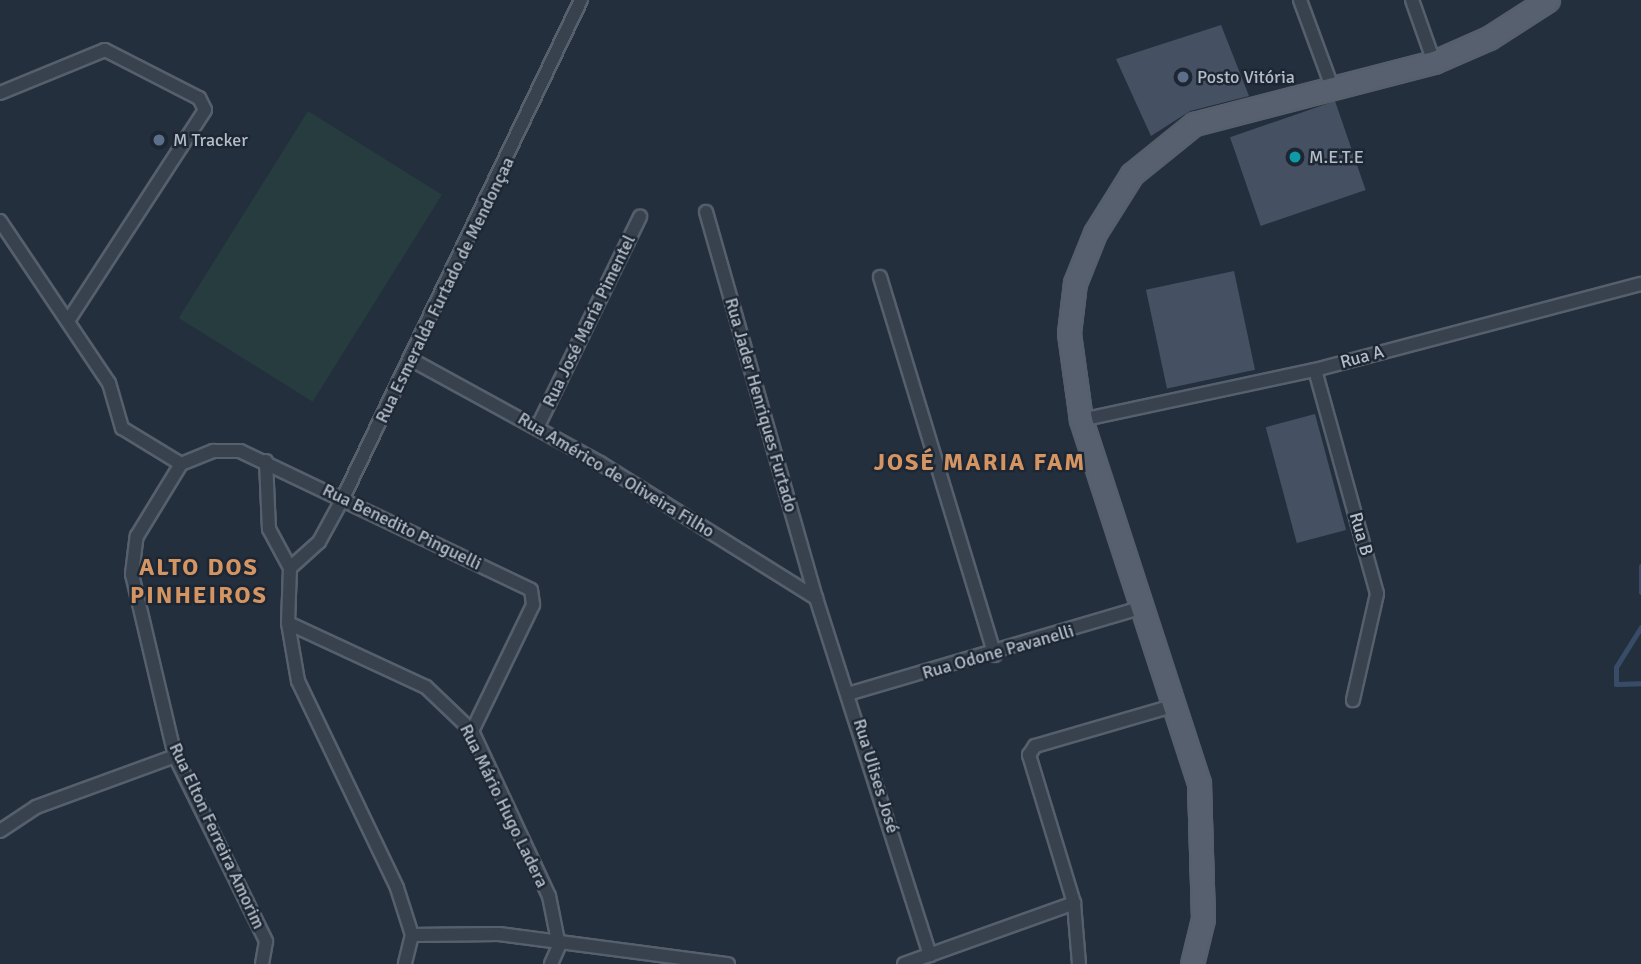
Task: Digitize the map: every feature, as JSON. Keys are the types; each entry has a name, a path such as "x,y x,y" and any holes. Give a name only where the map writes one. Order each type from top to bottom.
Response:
{"main road":[{"path":"1192,964 1203,919 1206,850 1199,783 1176,705 1081,420 1069,332 1075,283 1095,233 1132,174 1194,124 1434,62 1540,3"}],"street":[{"name":"Rua Esmeralda Furtado de Mendonçaa","path":"290,568 314,548 343,498 412,360 581,0"},
{"path":"1300,0 1332,87"},
{"path":"1412,0 1434,62"},
{"path":"0,93 105,50 200,98 205,110 70,318"},
{"name":"Rua Jader Henriques Furtado","path":"706,212 816,598"},
{"name":"Rua José María Pimentel","path":"538,426 640,216"},
{"path":"0,221 70,318 109,383 122,428 181,464 213,451 240,451 266,461 269,529 290,568 288,623 306,707 397,888 412,935 405,964"},
{"path":"880,277 996,655"},
{"name":"Rua A","path":"1081,420 1315,370 1641,284"},
{"name":"Rua Américo de Oliveira Filho","path":"412,360 538,426 816,598"},
{"name":"Rua B","path":"1315,370 1377,594 1353,700"},
{"name":"Rua Benedito Pinguelli","path":"266,461 531,590 534,597 472,731"},
{"name":"Rua Elton Ferreira Amorim","path":"181,464 138,536 132,574 175,756 266,941 262,964"},
{"name":"Rua Ulises José","path":"816,598 851,693 930,955"},
{"name":"Rua Odone Pavanelli","path":"851,693 996,655 1144,607"},
{"name":"Rua Mário Hugo Ladera","path":"288,623 426,687 472,731 549,896 559,946"},
{"path":"1079,964 1074,903 1028,765 1035,746 1176,705"},
{"path":"0,831 36,807 175,756"},
{"path":"904,964 1074,903"},
{"path":"412,935 499,934 559,946 728,964"},
{"path":"551,964 559,946"}],"green space":[{"path":"308,111 442,195 313,402 179,318"}],"building":[{"name":"Posto Vitória","path":"1221,25 1249,96 1190,111 1151,136 1116,59"},
{"name":"M.E.T.E","path":"1335,101 1366,190 1261,226 1230,137"},
{"path":"1234,271 1255,370 1167,389 1146,290"},
{"path":"1315,414 1346,530 1297,543 1266,427"}],"waterway":[{"path":"1641,566 1641,592"},
{"path":"1641,627 1616,667 1616,684 1641,683"}],"place":[{"name":"Posto Vitória","path":"1183,77"},
{"name":"M Tracker","path":"159,140"},
{"name":"M.E.T.E","path":"1295,157"}],"district":[{"name":"JOSÉ MARIA FAM","path":"980,463"},
{"name":"ALTO DOS PINHEIROS","path":"199,582"}]}
